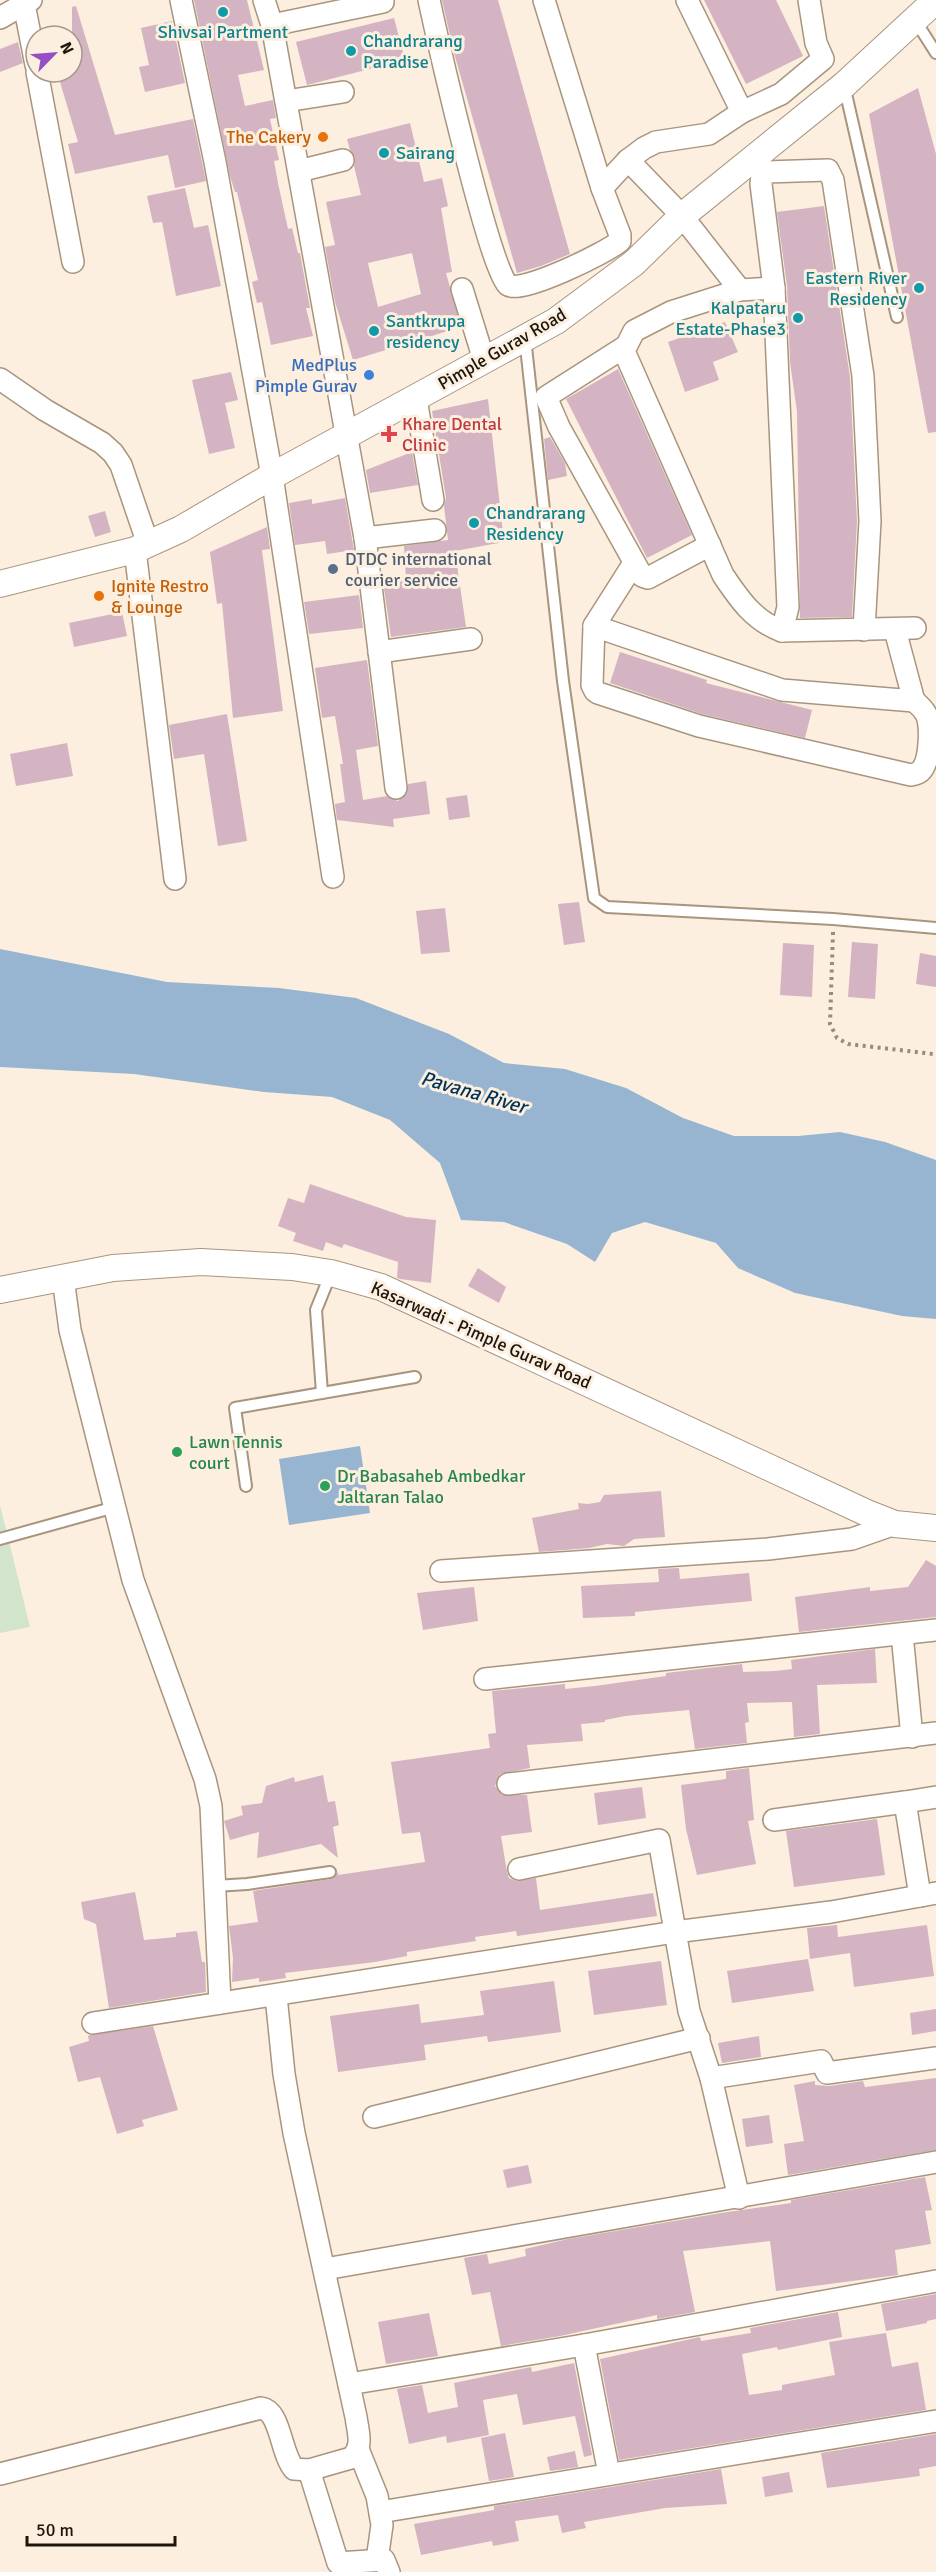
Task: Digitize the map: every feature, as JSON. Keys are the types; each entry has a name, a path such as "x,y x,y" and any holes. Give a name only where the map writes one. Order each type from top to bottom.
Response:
{"street":[{"path":"181,0 215,162 272,476 333,878"},
{"path":"264,0 272,25 364,538 396,788"},
{"path":"429,0 486,231 502,277 508,285 515,288 547,278 620,241 620,235 602,188 544,0"},
{"path":"687,0 741,112"},
{"path":"602,188 628,160 644,148 656,142 709,134 741,112 781,93 823,59 816,43 809,0"},
{"name":"Pimple Gurav Road","path":"0,584 141,547 181,529 272,476 556,321 634,263 682,216 844,85 936,0"},
{"path":"0,18 27,2 30,24"},
{"path":"272,25 382,2"},
{"path":"39,84 73,262"},
{"path":"286,102 343,92"},
{"path":"299,171 344,160"},
{"path":"628,160 682,216 740,290"},
{"path":"782,631 788,607 774,288 761,184 762,175 766,172 828,170 833,180 863,376 870,520 864,630"},
{"path":"774,288 740,290 671,312 634,331 624,351 723,575 743,604 766,625 782,631 905,629 914,701"},
{"path":"462,289 484,360"},
{"path":"626,346 546,397 559,427 642,576 648,578 710,545"},
{"path":"0,380 45,410 102,443 121,465 141,547 175,879"},
{"path":"416,399 433,500"},
{"path":"364,538 435,530"},
{"path":"594,626 782,690 914,701 924,710 928,718 928,753 925,766 919,773 911,775 699,726 595,691 592,685 594,626 634,563"},
{"path":"379,652 471,639"},
{"name":"Kasarwadi - Pimple Gurav Road","path":"0,1290 113,1268 201,1262 292,1267 331,1273 381,1287 895,1524 936,1528"},
{"path":"63,1278 69,1330 133,1580 205,1779 211,1806 215,1939 220,2003"},
{"path":"441,1571 768,1549 852,1539 895,1524"},
{"path":"485,1679 936,1630"},
{"path":"902,1634 912,1737"},
{"path":"508,1784 936,1733"},
{"path":"774,1820 936,1797"},
{"path":"93,2023 675,1932 831,1912 928,1894 905,1802"},
{"path":"519,1869 659,1839 689,2011 711,2078 740,2198"},
{"path":"0,2474 261,2408 273,2414 289,2463 294,2469 309,2470 351,2458 358,2449 360,2442 349,2384 288,2100 276,1996"},
{"path":"374,2117 699,2038"},
{"path":"711,2078 820,2061 827,2073 936,2058"},
{"path":"325,2269 936,2162"},
{"path":"349,2384 584,2345 936,2281"},
{"path":"584,2345 609,2475"},
{"path":"380,2512 936,2421"},
{"path":"309,2470 338,2563 383,2566 382,2525 377,2496 358,2449"}],"lane":[{"path":"914,20 936,53"},
{"path":"844,85 897,317"},
{"path":"525,338 563,681 591,891 594,898 607,907 833,919 936,928"},
{"path":"322,1393 316,1310 331,1273"},
{"path":"246,1486 235,1408 415,1377"},
{"path":"0,1539 115,1507"},
{"path":"215,1886 247,1884 330,1872"}],"path":[{"path":"833,919 830,1024 837,1038 848,1044 933,1053"}],"green space":[{"path":"0,1505 30,1627 0,1633"}],"water":[{"name":"Pavana River","path":"0,949 167,982 279,988 356,998 449,1034 504,1063 565,1069 626,1088 683,1118 734,1136 798,1136 840,1132 885,1142 936,1160 936,1319 902,1316 795,1293 738,1268 716,1243 645,1222 612,1233 595,1262 567,1244 504,1222 461,1220 440,1163 390,1120 332,1097 264,1092 134,1074 0,1067"},
{"name":"Dr Babasaheb Ambedkar Jaltaran Talao","path":"360,1446 370,1513 289,1525 279,1459"}],"building":[{"path":"194,0 247,0 264,70 238,75 245,106 273,100 276,118 270,119 279,160 274,161 288,229 292,228 298,253 300,253 310,308 306,308 313,336 271,345 262,302 257,303 252,282 258,280 237,192 235,192 230,176"},
{"path":"442,0 498,0 570,254 517,273 454,53"},
{"path":"704,0 776,0 803,56 746,84"},
{"path":"76,6 81,24 72,24 72,7"},
{"name":"Chandrarang Paradise","path":"394,18 405,60 307,85 296,42"},
{"path":"172,21 185,83 145,92 139,67 149,65 141,28"},
{"path":"84,32 115,135 193,119 206,181 175,188 168,155 75,174 68,144 78,142 61,84 84,84"},
{"path":"18,42 23,63 0,72 0,49"},
{"name":"Eastern River Residency","path":"918,88 936,154 936,432 928,433 869,114"},
{"path":"410,123 424,182 442,178 448,206 441,208 452,272 446,273 461,327 353,360 335,302 325,247 335,245 326,202 361,195 354,166 355,157 347,139","holes":["412,253 421,294 378,307 368,263"]},
{"path":"185,188 194,228 208,225 221,286 176,296 162,222 153,223 147,196"},
{"path":"824,206 850,377 857,521 852,617 800,618 797,412 790,362 787,286 777,212"},
{"path":"725,322 738,352 713,362 719,380 685,392 668,342"},
{"path":"618,369 692,535 647,558 566,399"},
{"path":"231,372 238,400 225,403 235,448 209,454 192,380"},
{"path":"488,399 504,542 455,551 466,627 391,637 383,582 406,580 404,546 448,540 444,506 446,498 432,411"},
{"path":"550,437 565,463 567,476 548,480 544,439"},
{"path":"412,452 418,485 370,493 366,470"},
{"path":"345,498 354,550 327,554 325,541 295,545 289,503 312,499 312,504"},
{"path":"105,511 111,532 95,537 88,516"},
{"path":"267,527 270,549 262,550 283,711 233,718 222,603 217,604 210,552"},
{"path":"359,595 363,628 309,634 304,602"},
{"path":"122,612 127,636 74,647 69,623"},
{"path":"620,652 707,680 706,683 812,710 805,738 702,714 610,683"},
{"path":"367,660 378,746 356,750 363,800 387,796 398,801 407,793 408,784 426,781 430,814 393,819 394,827 337,820 335,804 345,802 340,764 343,764 335,716 322,718 315,668"},
{"path":"227,714 247,841 218,846 204,754 174,759 169,725"},
{"path":"67,743 73,776 16,786 10,754"},
{"path":"467,795 470,817 449,820 446,798"},
{"path":"579,902 585,942 564,945 558,904"},
{"path":"445,908 450,952 421,954 416,911"},
{"path":"852,942 878,944 875,999 848,997"},
{"path":"783,943 814,945 812,997 780,995"},
{"path":"920,953 936,956 936,987 916,984"},
{"path":"310,1184 406,1217 436,1220 431,1283 397,1278 398,1262 344,1244 342,1248 326,1242 323,1251 293,1241 296,1233 278,1226 288,1198 304,1203"},
{"path":"478,1268 506,1287 499,1303 468,1286"},
{"path":"661,1491 665,1537 634,1539 624,1546 607,1544 589,1548 539,1552 532,1518 579,1509 578,1503 600,1502 604,1495"},
{"path":"926,1560 936,1566 936,1617 799,1632 795,1597 870,1587 870,1591 908,1587"},
{"path":"679,1568 680,1579 749,1573 752,1601 635,1612 635,1616 583,1618 581,1586 659,1582 658,1569"},
{"path":"474,1587 478,1621 423,1630 417,1593"},
{"path":"875,1649 877,1683 817,1685 820,1734 794,1737 792,1702 747,1703 749,1722 745,1723 747,1743 695,1749 689,1710 625,1716 605,1720 605,1722 581,1724 583,1741 527,1745 530,1768 500,1774 495,1786 502,1795 527,1795 532,1832 501,1836 507,1872 509,1878 516,1881 536,1878 540,1910 653,1893 657,1916 517,1936 516,1931 475,1937 476,1941 407,1952 407,1956 375,1962 285,1973 286,1978 259,1982 259,1978 232,1982 233,1958 229,1926 258,1922 253,1891 331,1879 339,1872 338,1875 425,1862 420,1832 402,1834 391,1762 490,1748 488,1734 496,1733 492,1691 565,1684 565,1689 595,1686 666,1676 666,1673 742,1664 743,1672 775,1671 792,1669 791,1660"},
{"path":"749,1768 754,1820 748,1821 756,1864 697,1875 686,1829 681,1785 726,1779 726,1771"},
{"path":"323,1775 328,1802 335,1801 339,1825 333,1827 338,1858 321,1844 257,1858 259,1832 230,1840 224,1821 243,1815 241,1806 262,1803 266,1786 294,1777 295,1782"},
{"path":"642,1787 646,1818 598,1825 594,1793"},
{"path":"877,1819 885,1875 794,1887 786,1831"},
{"path":"135,1892 144,1940 176,1937 176,1933 197,1931 202,1962 205,1962 206,1992 109,2008 96,1924 84,1919 81,1902"},
{"path":"837,1925 838,1937 927,1925 934,1976 854,1987 850,1953 810,1959 807,1928"},
{"path":"808,1959 814,1991 732,2003 727,1971"},
{"path":"661,1961 667,2005 594,2015 588,1971"},
{"path":"554,1981 561,2032 488,2042 487,2036 424,2045 426,2060 338,2072 330,2016 419,2004 421,2023 484,2015 480,1991"},
{"path":"936,2009 936,2031 912,2035 910,2013"},
{"path":"153,2026 178,2110 142,2120 144,2126 117,2134 100,2077 78,2082 69,2047 89,2041 88,2036 90,2035"},
{"path":"759,2036 761,2057 722,2063 718,2043"},
{"path":"936,2078 936,2150 788,2175 784,2144 804,2141 794,2085 815,2081 815,2085 829,2086 863,2081 865,2087"},
{"path":"769,2115 773,2143 746,2147 742,2119"},
{"path":"528,2165 532,2183 507,2188 503,2170"},
{"path":"925,2177 932,2210 925,2211 931,2244 895,2250 898,2275 776,2291 770,2241 683,2251 695,2312 657,2319 657,2315 501,2346 490,2292 472,2295 464,2258 487,2254 489,2264 526,2256 525,2249 568,2239 791,2203 791,2200"},
{"path":"936,2294 936,2319 886,2331 881,2304"},
{"path":"838,2312 842,2337 778,2350 777,2347 742,2354 749,2395 782,2390 782,2385 835,2375 829,2342 886,2333 892,2367 918,2362 926,2410 619,2460 600,2359 700,2337 701,2341 751,2333 750,2328"},
{"path":"429,2313 438,2356 386,2364 378,2322"},
{"path":"574,2363 592,2455 584,2457 575,2416 523,2425 517,2394 483,2400 489,2435 447,2443 446,2436 409,2444 397,2389 422,2385 428,2413 458,2407 454,2383 531,2367 532,2372"},
{"path":"505,2433 514,2477 489,2481 481,2438"},
{"path":"936,2434 936,2466 919,2469 920,2476 827,2488 821,2453"},
{"path":"575,2451 578,2467 550,2471 547,2457"},
{"path":"721,2469 727,2504 665,2508 584,2522 586,2528 562,2533 558,2515 515,2521 519,2541 493,2546 492,2541 421,2555 414,2524 494,2510 494,2506"},
{"path":"789,2472 793,2492 765,2497 762,2477"}],"place":[{"name":"Shivsai Partment","path":"223,12"},
{"name":"Chandrarang Paradise","path":"351,51"},
{"name":"The Cakery","path":"323,137"},
{"name":"Sairang","path":"384,153"},
{"name":"Eastern River Residency","path":"919,288"},
{"name":"Kalpataru Estate-Phase3","path":"798,318"},
{"name":"Santkrupa residency","path":"374,331"},
{"name":"MedPlus Pimple Gurav","path":"369,375"},
{"name":"Khare Dental Clinic","path":"389,434"},
{"name":"Chandrarang Residency","path":"474,523"},
{"name":"DTDC international courier service","path":"333,569"},
{"name":"Ignite Restro & Lounge","path":"99,596"},
{"name":"Lawn Tennis court","path":"177,1452"},
{"name":"Dr Babasaheb Ambedkar Jaltaran Talao","path":"325,1486"}]}
